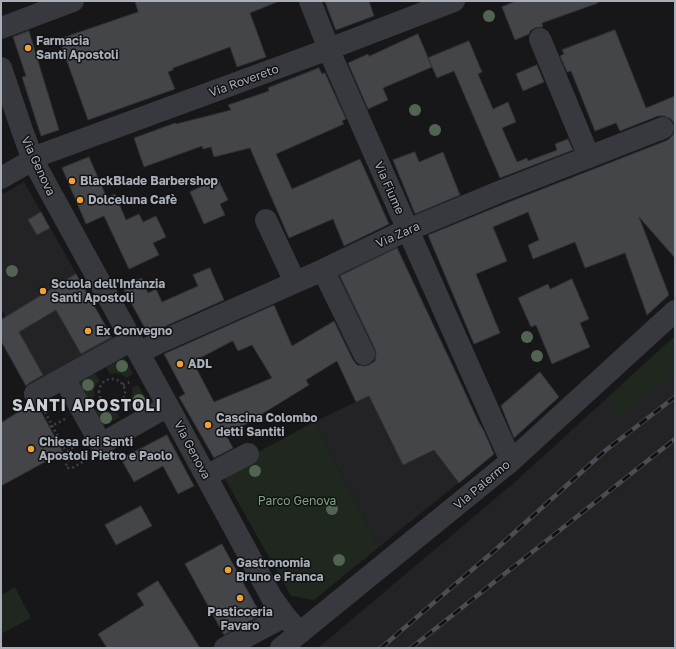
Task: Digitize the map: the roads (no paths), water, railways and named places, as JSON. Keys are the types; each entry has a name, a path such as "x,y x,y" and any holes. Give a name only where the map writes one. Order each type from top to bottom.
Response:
{"street":[{"path":"1,28 73,1"},
{"name":"Via Fiume","path":"310,1 329,49 408,230 512,460"},
{"name":"Via Rovereto","path":"1,178 43,154 329,49 454,1"},
{"path":"540,39 589,157"},
{"name":"Via Genova","path":"1,71 33,160 272,598 300,633"},
{"name":"Via Zara","path":"39,400 64,378 135,347 158,344 408,230 499,192 663,128"},
{"path":"266,220 295,282"},
{"path":"323,270 364,354"},
{"name":"Via Palermo","path":"281,648 512,460 675,311"},
{"path":"64,378 101,444 168,406"},
{"path":"206,476 248,454"},
{"path":"225,648 285,616"}],"railway":[{"path":"381,648 494,551 606,450 675,397"},
{"path":"411,648 675,439"}],"place":[{"name":"Farmacia Santi Apostoli","path":"28,48"},
{"name":"BlackBlade Barbershop","path":"72,181"},
{"name":"Dolceluna Cafè","path":"80,200"},
{"name":"Scuola dell'Infanzia Santi Apostoli","path":"43,291"},
{"name":"Ex Convegno","path":"88,331"},
{"name":"ADL","path":"180,364"},
{"name":"Cascina Colombo detti Santiti","path":"208,425"},
{"name":"Chiesa dei Santi Apostoli Pietro e Paolo","path":"31,449"},
{"name":"Gastronomia Bruno e Franca","path":"228,570"},
{"name":"Pasticceria Favaro","path":"240,598"}],"district":[{"name":"SANTI APOSTOLI","path":"87,406"}],"park label":[{"name":"Parco Genova","path":"297,501"}]}
